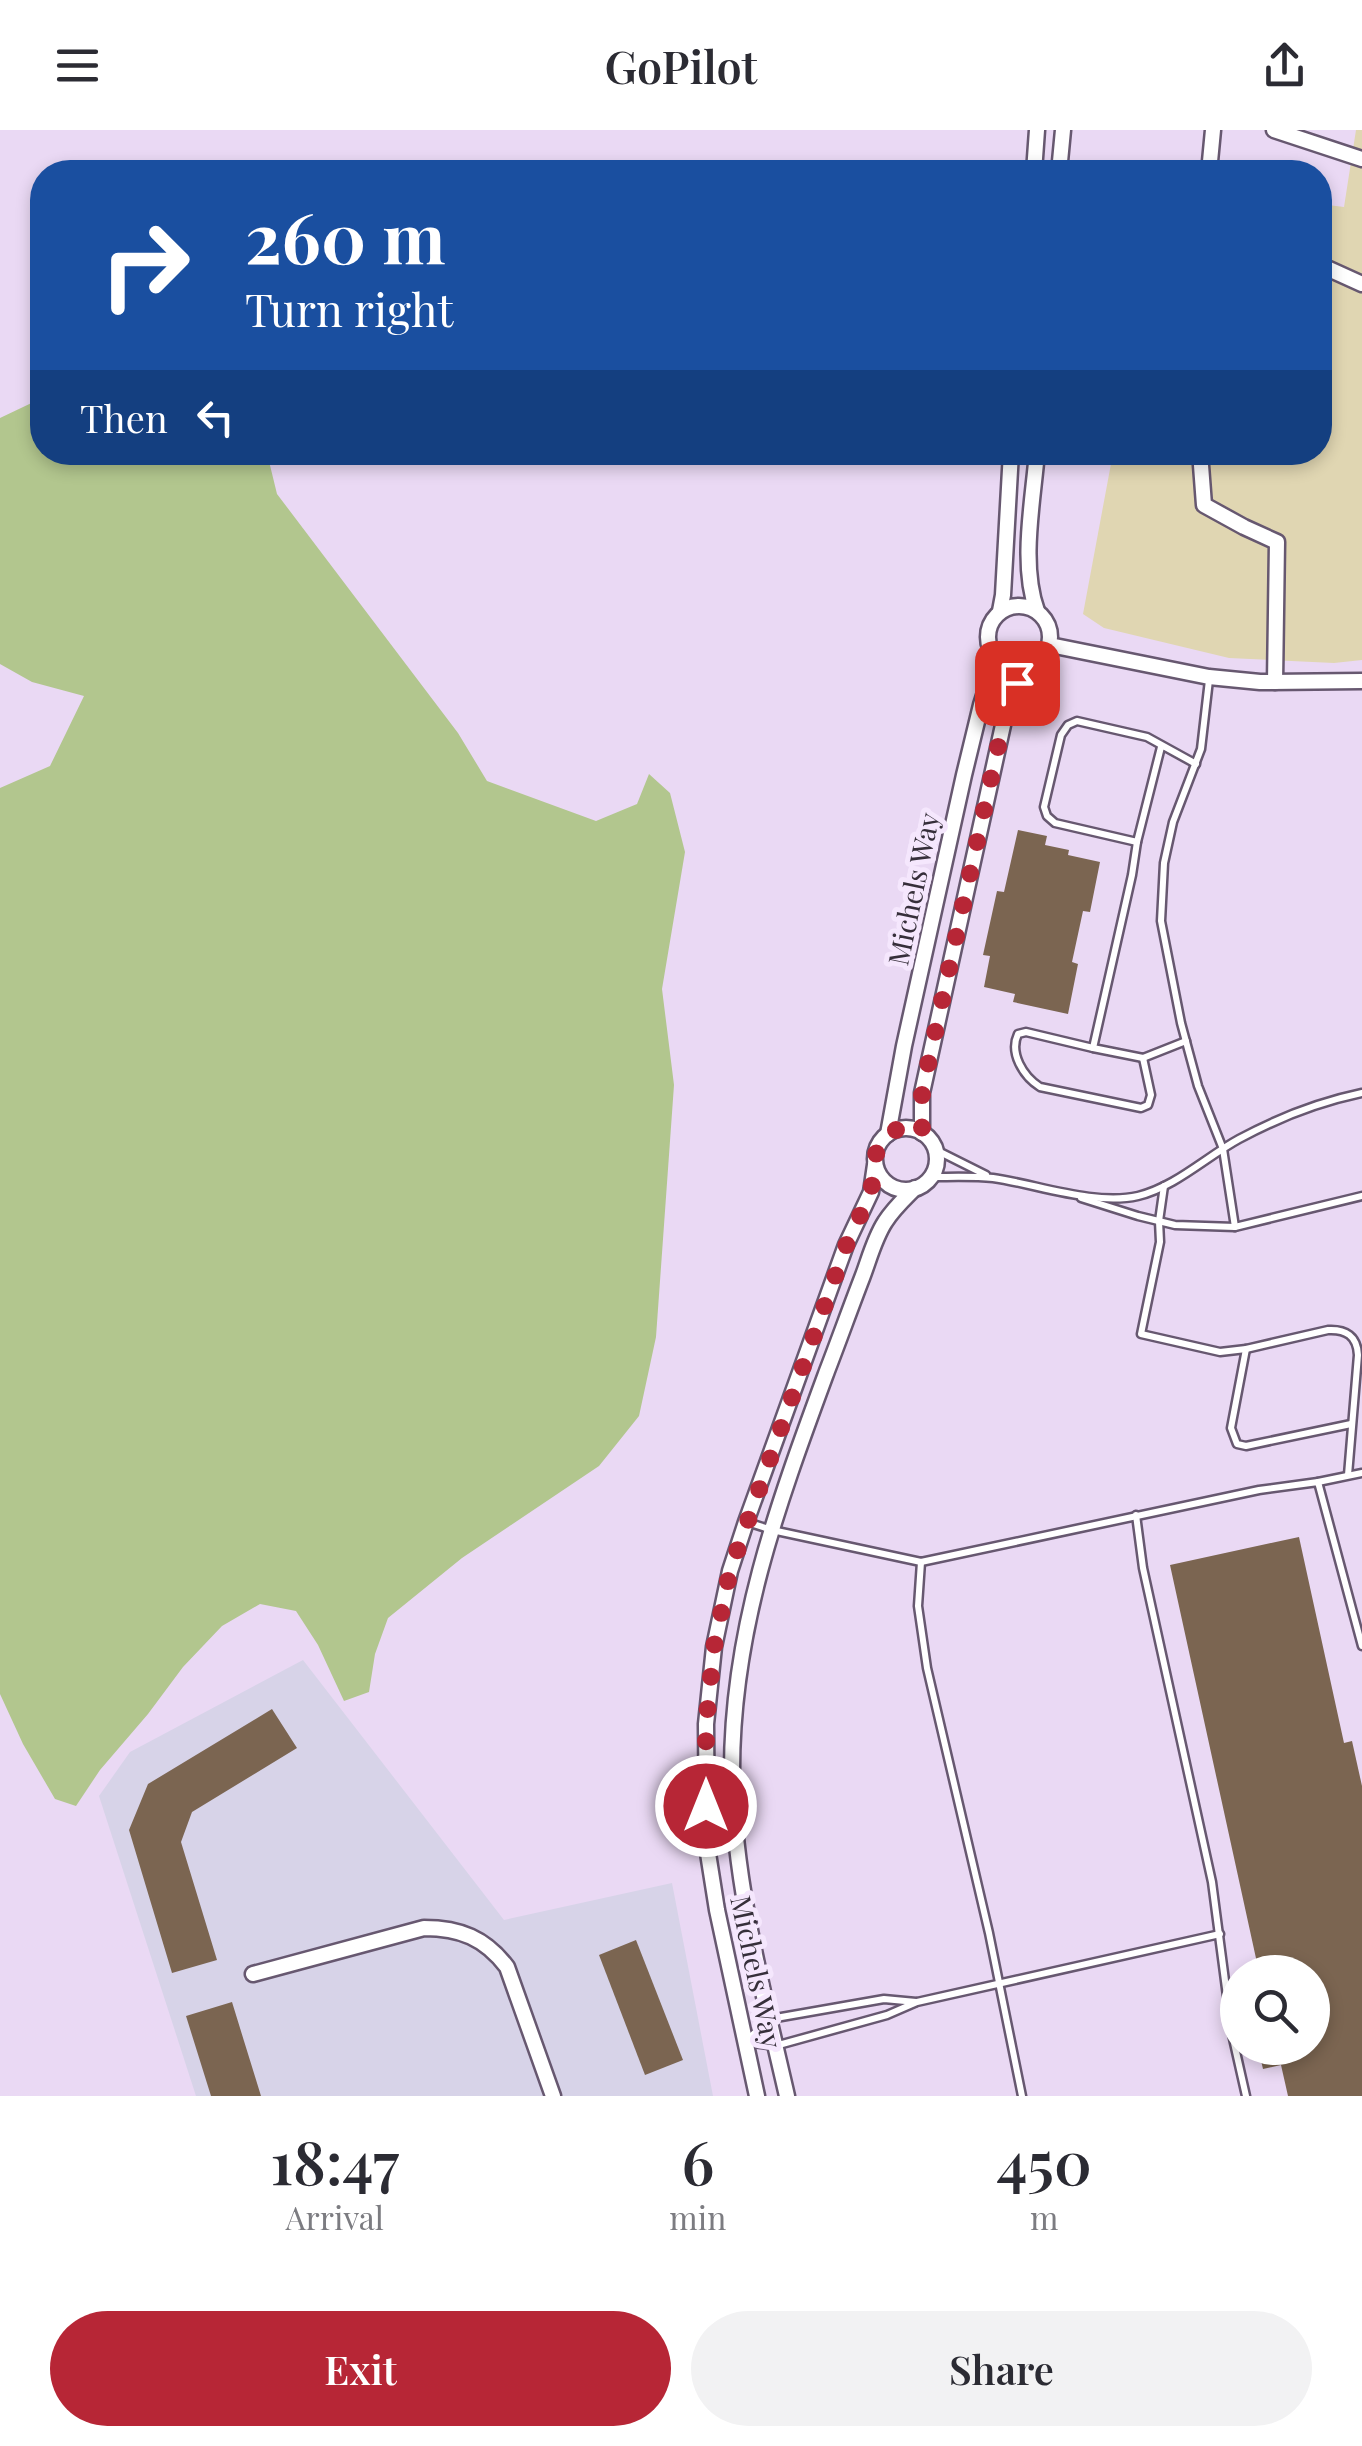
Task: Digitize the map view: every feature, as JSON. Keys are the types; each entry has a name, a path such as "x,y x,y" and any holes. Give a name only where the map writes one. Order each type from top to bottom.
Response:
{"street":[{"path":"1035,160 1037,130"},
{"path":"1060,160 1062,130"},
{"path":"1210,160 1213,130"},
{"path":"1274,130 1362,159"},
{"path":"1332,270 1362,284"},
{"path":"1000,611 1009,465"},
{"path":"1036,465 1029,588 1037,611 1049,626 1050,645 1031,666 1012,668 993,656 988,640 992,619 1000,611 1018,605 1037,611"},
{"path":"1201,465 1204,506 1277,542 1276,682"},
{"path":"1050,645 1209,678 1276,682 1362,680"},
{"name":"Michels Way","path":"888,1134 904,1046 993,656"},
{"name":"Michels Way","path":"922,1133 922,1092 1007,706 1017,683 1031,666"},
{"path":"904,1128 922,1133 934,1148 935,1168 931,1177 924,1184 905,1190 886,1183 875,1165 877,1148 888,1134 904,1128"},
{"name":"Michels Way","path":"757,2096 707,1847 706,1724 714,1647 730,1571 746,1522 846,1246 871,1192 875,1165"},
{"name":"Michels Way","path":"786,2096 737,1852 732,1776 741,1658 756,1579 875,1242 886,1219 915,1188"},
{"path":"253,1974 424,1928 445,1928 480,1940 507,1967 553,2096"}],"lane":[{"path":"1209,678 1201,748 1173,822 1164,863 1161,920 1198,1086 1223,1149 1235,1227"},
{"path":"1136,842 1056,824 1047,816 1044,807 1061,734 1077,720 1147,737 1196,764"},
{"path":"1093,1048 1136,842 1161,747"},
{"path":"1142,1058 1151,1095 1148,1105 1142,1108 1032,1082 1015,1056 1014,1043 1018,1034 1026,1032 1142,1058 1186,1041"},
{"path":"1065,1193 1136,1197 1164,1186 1223,1149 1298,1111 1362,1093"},
{"path":"934,1148 991,1178"},
{"path":"931,1177 991,1178 1065,1193 1159,1221 1200,1226 1235,1227 1362,1196"},
{"path":"1164,1186 1160,1242 1141,1334 1220,1352 1328,1330 1351,1334 1358,1344 1358,1355 1348,1475"},
{"path":"1246,1349 1231,1428 1237,1444 1246,1446 1352,1424"},
{"path":"746,1522 921,1562 1259,1490 1362,1473"},
{"path":"1318,1482 1362,1646"},
{"path":"1136,1515 1212,1882 1232,2034 1246,2096"},
{"path":"921,1562 918,1606 927,1668 989,1933 1022,2096"},
{"path":"745,2042 775,2046 888,2015 917,2002 1220,1934"},
{"path":"745,2042 770,2019 884,1999 917,2002"}],"shaded area":[{"path":"303,1660 504,1920 672,1883 713,2096 196,2096 99,1796 130,1752"}],"green space":[{"path":"30,404 30,465 270,465 277,494 458,733 487,781 596,821 637,804 649,774 670,793 685,852 662,989 674,1085 656,1337 639,1416 599,1466 462,1558 388,1618 375,1654 369,1692 344,1701 318,1645 296,1611 260,1604 222,1626 183,1667 76,1806 55,1799 0,1694 0,788 50,766 84,696 32,682 0,664 0,418"}],"sand":[{"path":"1356,130 1362,130 1362,660 1334,663 1229,658 1104,628 1083,614 1111,465 1332,465 1332,206 1344,207"}],"building":[{"path":"1018,830 1047,836 1045,845 1069,850 1068,855 1100,862 1090,912 1083,911 1072,962 1078,964 1068,1014 1013,1002 1015,994 984,987 990,956 983,955 997,891 1004,892"},
{"path":"1299,1537 1344,1743 1352,1741 1362,1786 1362,2096 1288,2096 1281,2065 1330,2065 1330,1955 1255,1955 1170,1565"},
{"path":"272,1709 297,1748 192,1812 181,1842 217,1960 172,1973 129,1830 148,1784"},
{"path":"636,1940 683,2060 645,2075 599,1955"},
{"path":"232,2002 261,2096 211,2096 186,2016"}],"route":[{"path":"706,1806 706,1724 714,1647 730,1571 846,1246 871,1192 877,1148 881,1140 896,1130 922,1133 922,1092 1007,706 1017,683"}]}
